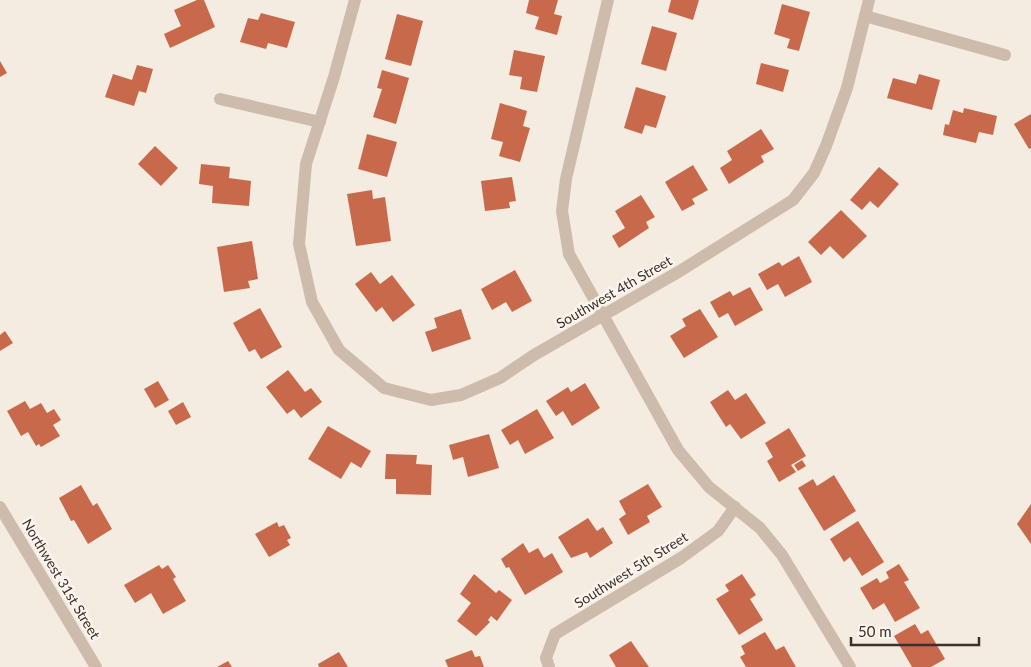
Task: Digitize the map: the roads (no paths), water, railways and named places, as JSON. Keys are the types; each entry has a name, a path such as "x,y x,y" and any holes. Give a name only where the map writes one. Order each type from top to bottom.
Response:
{"street":[{"path":"220,99 320,122 355,0"},
{"path":"608,0 566,179 562,211 569,254 678,450 709,487 760,528 782,555 850,667"},
{"name":"Southwest 4th Street","path":"320,122 306,164 299,244 312,302 340,350 384,388 431,400 461,395 500,378 534,355 680,271 793,200 814,173 826,146 848,88 869,0"},
{"path":"865,16 1005,54"},
{"name":"Northwest 31st Street","path":"0,506 96,667"},
{"name":"Southwest 5th Street","path":"547,662 555,634 718,532 735,507"}]}
